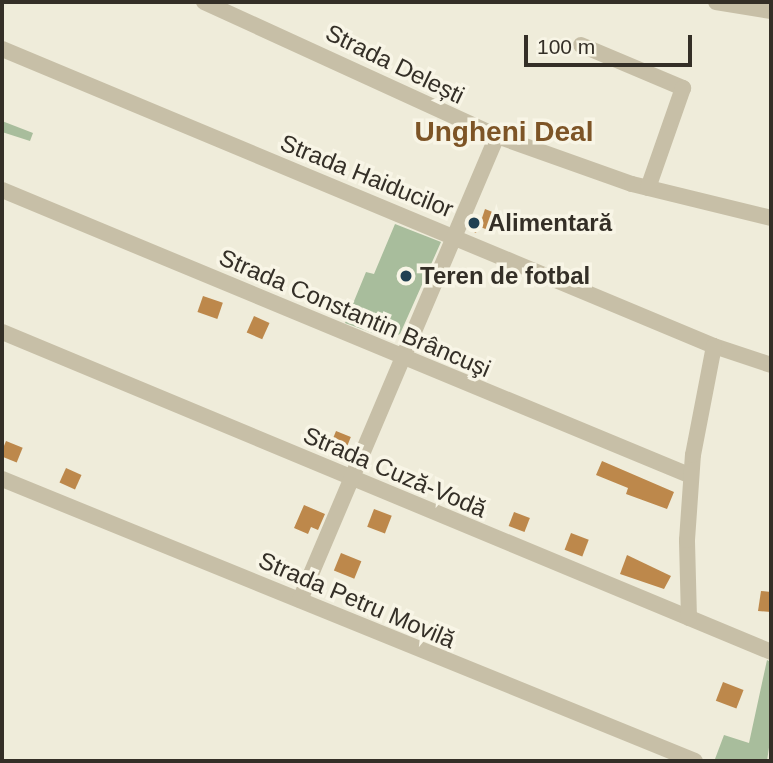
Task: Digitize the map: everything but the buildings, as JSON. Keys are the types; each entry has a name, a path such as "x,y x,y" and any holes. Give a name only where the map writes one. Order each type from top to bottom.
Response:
{"street":[{"name":"Strada Delești","path":"204,2 497,136 648,188 771,218"},
{"path":"716,2 771,11"},
{"path":"581,45 683,88 648,188"},
{"name":"Strada Haiducilor","path":"2,49 714,346 771,365"},
{"path":"300,600 497,136"},
{"name":"Strada Constantin Brâncuşi","path":"2,190 402,358 691,475"},
{"name":"Strada Cuză-Vodă","path":"2,332 771,652"},
{"path":"689,618 686,560 691,475 714,346"},
{"name":"Strada Petru Movilă","path":"2,479 695,761"}],"green space":[{"path":"2,121 33,133 30,141 2,132"},
{"path":"395,224 441,242 400,334 389,339 345,323 366,272 374,274"},
{"path":"767,660 771,662 771,734 767,761 715,759 724,735 749,743"}],"place":[{"name":"Alimentară","path":"474,223"},
{"name":"Teren de fotbal","path":"406,276"}],"district":[{"name":"Ungheni Deal","path":"504,132"}]}
